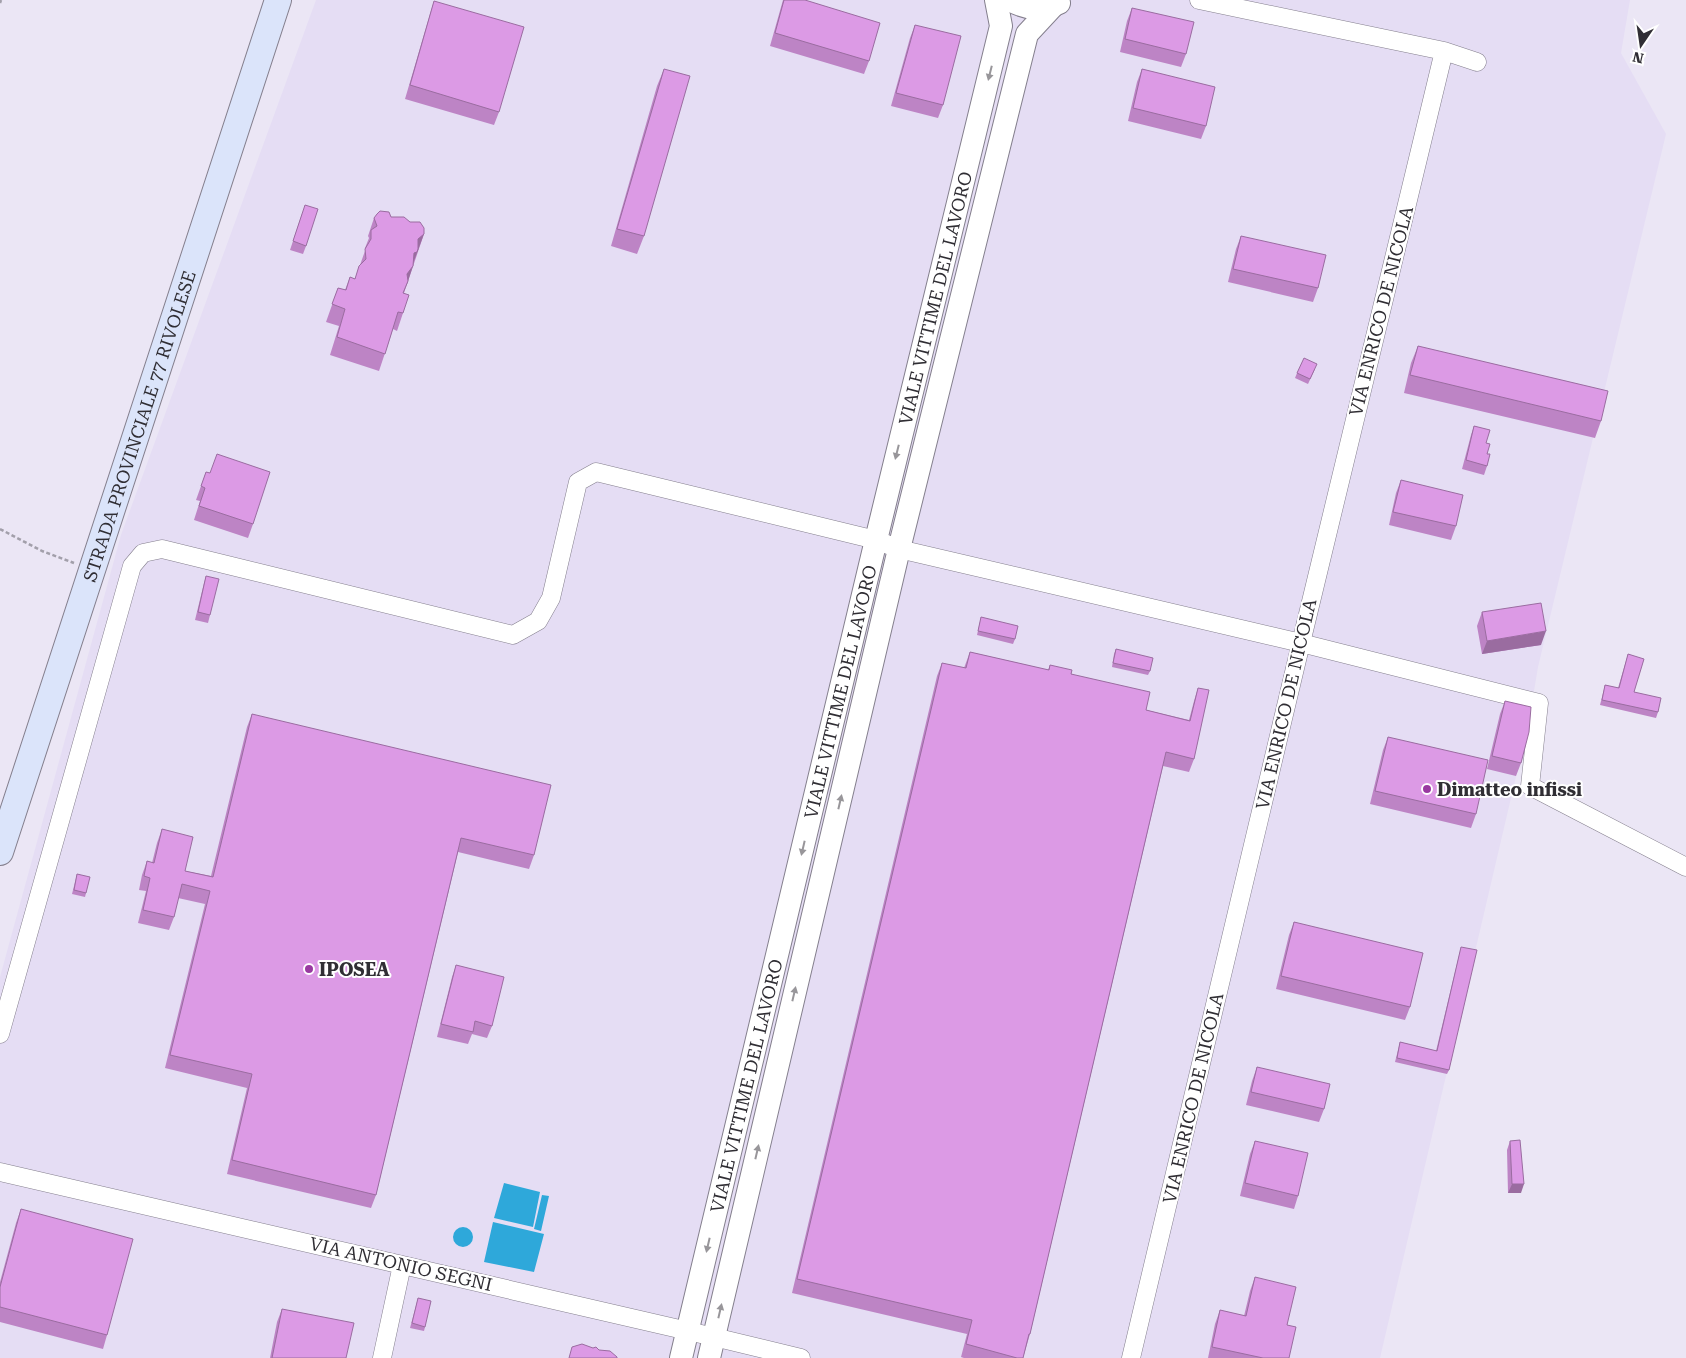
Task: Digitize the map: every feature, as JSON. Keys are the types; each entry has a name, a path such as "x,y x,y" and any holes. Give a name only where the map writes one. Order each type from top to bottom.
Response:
{"main road":[{"name":"STRADA PROVINCIALE 77 RIVOLESE","path":"0,852 278,0"}],"street":[{"name":"VIALE VITTIME DEL LAVORO","path":"681,1358 1001,26 996,0"},
{"path":"1010,0 1019,5 1036,8 1058,3"},
{"path":"1199,0 1444,51 1477,62"},
{"name":"VIALE VITTIME DEL LAVORO","path":"711,1347 899,549 1027,34 1058,3"},
{"name":"VIA ENRICO DE NICOLA","path":"1131,1358 1444,51"},
{"path":"0,1034 132,566 143,553 162,549 513,635 538,621 551,598 578,482 596,472 876,540 899,549 1301,643 1539,703 1530,786 1686,867"},
{"name":"VIA ANTONIO SEGNI","path":"0,1172 688,1330 711,1347 801,1358"},
{"path":"382,1358 402,1265"}],"path":[{"path":"0,529 42,551 91,571"}],"shaded area":[{"path":"316,0 1630,0 1621,53 1666,134 1538,667 1529,721 1380,1358 0,1358 0,977 121,535"}],"water":[{"path":"504,1183 540,1192 533,1227 494,1218"},
{"path":"542,1195 549,1196 541,1231 534,1229"},
{"path":"493,1222 544,1234 534,1272 484,1262"},
{"path":"463,1227 470,1230 473,1237 470,1244 463,1247 456,1244 453,1237 456,1230"}],"building":[{"path":"784,0 805,0 880,23 869,61 775,33"},
{"path":"434,1 524,27 499,112 410,85"},
{"path":"1132,8 1194,22 1186,54 1125,39"},
{"path":"915,25 961,36 943,105 896,93"},
{"path":"664,69 690,76 644,236 617,229"},
{"path":"1142,69 1215,87 1206,126 1133,108"},
{"path":"305,205 318,209 306,246 293,241"},
{"path":"380,211 389,212 391,217 404,217 410,222 420,222 424,228 424,234 418,239 418,249 414,253 413,266 407,274 408,281 403,293 409,295 403,313 398,312 385,354 337,337 345,309 332,304 338,288 346,290 350,277 355,279 359,266 366,259 365,249 371,239 371,230 377,226 374,218"},
{"path":"1241,236 1326,255 1318,288 1233,269"},
{"path":"1418,346 1608,391 1601,421 1410,375"},
{"path":"1304,358 1317,364 1310,379 1297,373"},
{"path":"1474,426 1490,430 1486,443 1490,444 1487,454 1490,454 1487,466 1466,460"},
{"path":"217,454 270,472 253,524 199,506 205,488 201,486 206,472 210,473"},
{"path":"1401,480 1463,495 1456,526 1393,512"},
{"path":"206,576 219,579 210,615 198,612"},
{"path":"1541,603 1546,631 1487,641 1482,612"},
{"path":"981,617 1018,626 1015,639 978,631"},
{"path":"1116,649 1153,658 1150,671 1113,663"},
{"path":"970,652 1049,670 1050,665 1072,670 1071,674 1150,692 1146,710 1190,721 1198,688 1209,690 1194,759 1166,752 1023,1358 966,1344 972,1320 797,1279 942,663 966,668"},
{"path":"1628,654 1644,659 1634,692 1661,698 1658,712 1602,700 1605,685 1619,688"},
{"path":"1505,701 1531,707 1529,732 1521,763 1492,756"},
{"name":"IPOSEA","path":"252,714 551,785 534,855 461,838 376,1195 232,1160 252,1074 170,1055 210,891 182,884 174,917 143,910 150,878 144,876 147,861 154,863 162,829 193,837 185,871 213,877"},
{"name":"Dimatteo infissi","path":"1388,737 1488,760 1476,814 1375,791"},
{"path":"77,874 90,877 86,893 74,890"},
{"path":"1294,922 1423,953 1410,1007 1281,976"},
{"path":"1461,947 1477,950 1449,1070 1397,1058 1400,1042 1437,1051"},
{"path":"456,965 504,977 492,1026 475,1021 473,1032 441,1024"},
{"path":"1257,1067 1330,1084 1324,1109 1251,1092"},
{"path":"1520,1140 1524,1184 1512,1184 1510,1141"},
{"path":"1255,1141 1308,1153 1298,1196 1245,1183"},
{"path":"21,1209 133,1239 107,1335 0,1307 0,1287"},
{"path":"1255,1277 1296,1287 1287,1325 1296,1327 1289,1358 1263,1358 1212,1347 1220,1310 1246,1316"},
{"path":"418,1298 431,1301 425,1327 412,1323"},
{"path":"282,1309 354,1323 346,1358 272,1358"},
{"path":"582,1344 593,1348 596,1347 599,1350 610,1351 617,1358 569,1358 572,1347"}],"place":[{"name":"Dimatteo infissi","path":"1427,789"},
{"name":"IPOSEA","path":"309,969"}]}
